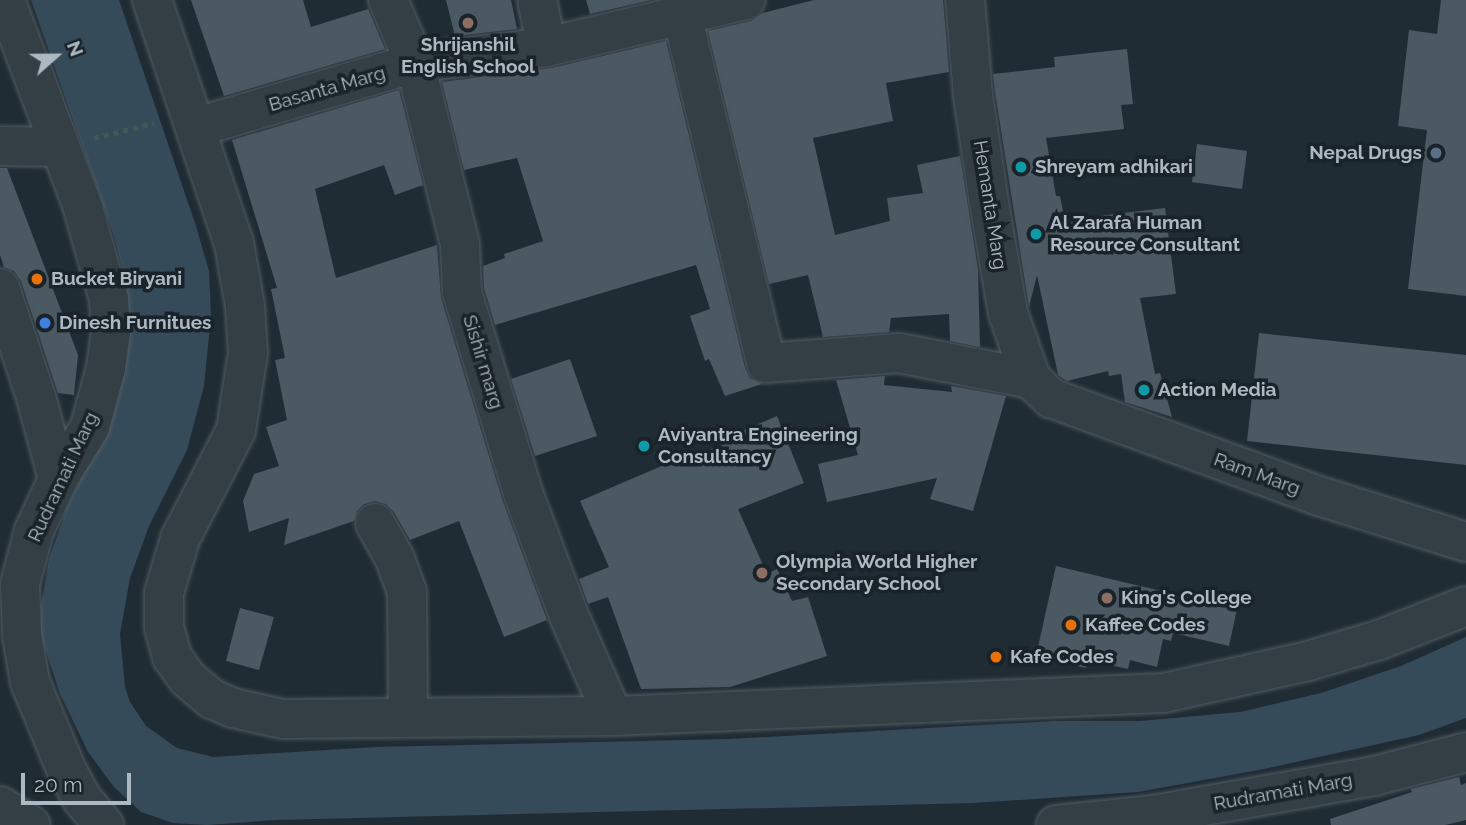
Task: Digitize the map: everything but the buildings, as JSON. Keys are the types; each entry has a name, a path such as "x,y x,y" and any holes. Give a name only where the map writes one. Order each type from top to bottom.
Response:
{"street":[{"name":"Rudramati Marg","path":"5,0 74,143 109,299 111,332 106,368 90,427 58,479 34,531 20,584 22,636 30,682 48,730 82,799 104,825"},
{"path":"152,0 183,121 234,243 245,306 248,353 236,430 180,539 164,593 164,627 172,657 187,679 212,699 233,708 283,719 613,716 1164,693 1308,661 1379,640 1466,606"},
{"name":"Sishir marg","path":"388,0 415,63 460,245 462,292 523,493 569,616 613,716"},
{"path":"537,0 547,47"},
{"name":"Basanta Marg","path":"183,121 415,63 547,47 746,0"},
{"name":"Hemanta Marg","path":"965,0 973,95 1008,313 1041,389"},
{"name":"Ram Marg","path":"682,15 766,363 899,353 1041,389 1316,495 1466,542"},
{"path":"0,146 74,143"},
{"path":"0,288 36,397 58,479"},
{"path":"375,523 395,559 407,592 408,718"},
{"name":"Rudramati Marg","path":"1056,825 1153,815 1374,776 1466,752"},
{"path":"0,806 30,825"}],"path":[{"path":"74,143 183,121"}],"water":[{"path":"31,0 119,0 209,271 211,316 204,386 187,450 149,526 130,578 120,634 125,687 130,702 146,726 177,748 213,757 376,747 728,739 1055,721 1140,721 1240,712 1321,693 1401,666 1466,637 1466,718 1419,735 1264,769 1138,792 973,803 276,820 207,825 173,823 141,812 114,787 88,752 60,694 41,636 41,606 49,559 68,505 94,450 130,325 123,272 114,236"}],"place":[{"name":"Shrijanshil English School","path":"468,23"},
{"name":"Nepal Drugs","path":"1436,153"},
{"name":"Shreyam adhikari","path":"1021,167"},
{"name":"Al Zarafa Human Resource Consultant","path":"1036,234"},
{"name":"Bucket Biryani","path":"37,279"},
{"name":"Dinesh Furnitues","path":"45,323"},
{"name":"Action Media","path":"1144,390"},
{"name":"Aviyantra Engineering Consultancy","path":"644,446"},
{"name":"Olympia World Higher Secondary School","path":"762,573"},
{"name":"King's College","path":"1107,598"},
{"name":"Kaffee Codes","path":"1071,625"},
{"name":"Kafe Codes","path":"996,657"}]}
